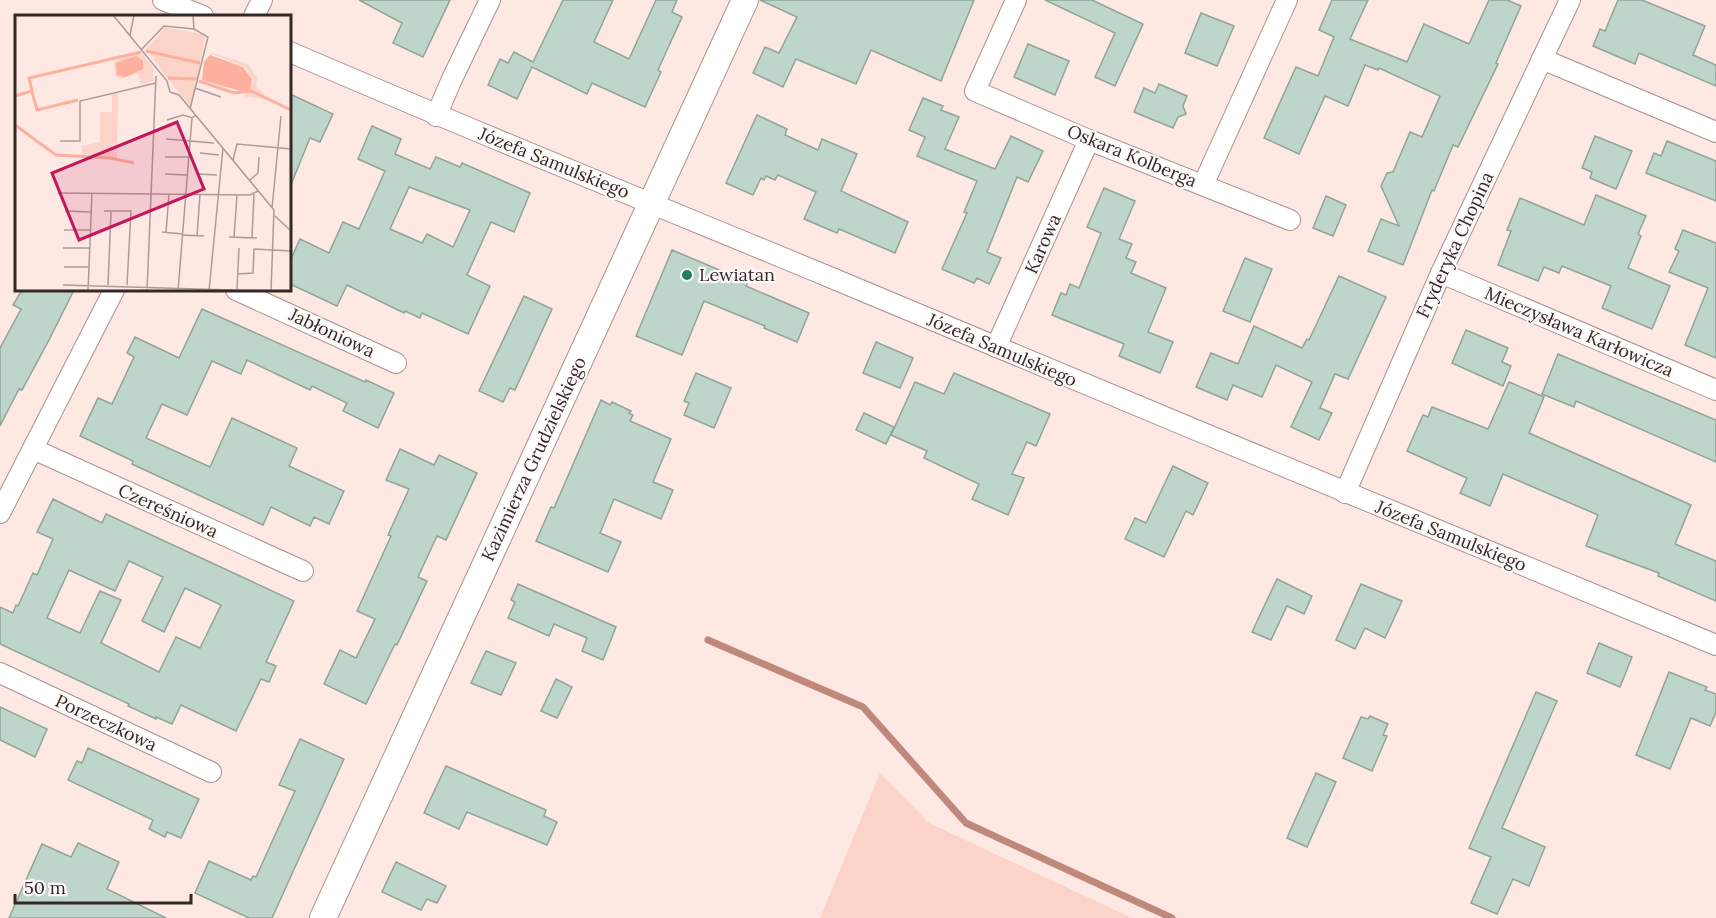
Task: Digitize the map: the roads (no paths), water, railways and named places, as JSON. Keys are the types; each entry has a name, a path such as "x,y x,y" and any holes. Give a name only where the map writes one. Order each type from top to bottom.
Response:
{"street":[{"path":"163,0 200,15"},
{"path":"254,15 262,0"},
{"path":"436,116 490,0"},
{"name":"Kazimierza Grudzielskiego","path":"323,918 745,0"},
{"name":"Oskara Kolberga","path":"1016,0 975,91 1089,140 1290,220"},
{"path":"1203,185 1287,0"},
{"name":"Fryderyka Chopina","path":"1345,492 1441,273 1570,0"},
{"name":"Józefa Samulskiego","path":"291,52 436,116 1716,645"},
{"path":"1542,59 1716,132"},
{"name":"Karowa","path":"996,347 1089,140"},
{"name":"Mieczysława Karłowicza","path":"1441,273 1716,390"},
{"path":"0,513 113,291"},
{"name":"Jabłoniowa","path":"238,291 396,363"},
{"name":"Czereśniowa","path":"33,449 303,571"},
{"name":"Porzeczkowa","path":"0,673 211,772"}],"waterway":[{"path":"708,640 863,707 966,823 1172,918"}],"place":[{"name":"Lewiatan","path":"687,275"}]}
